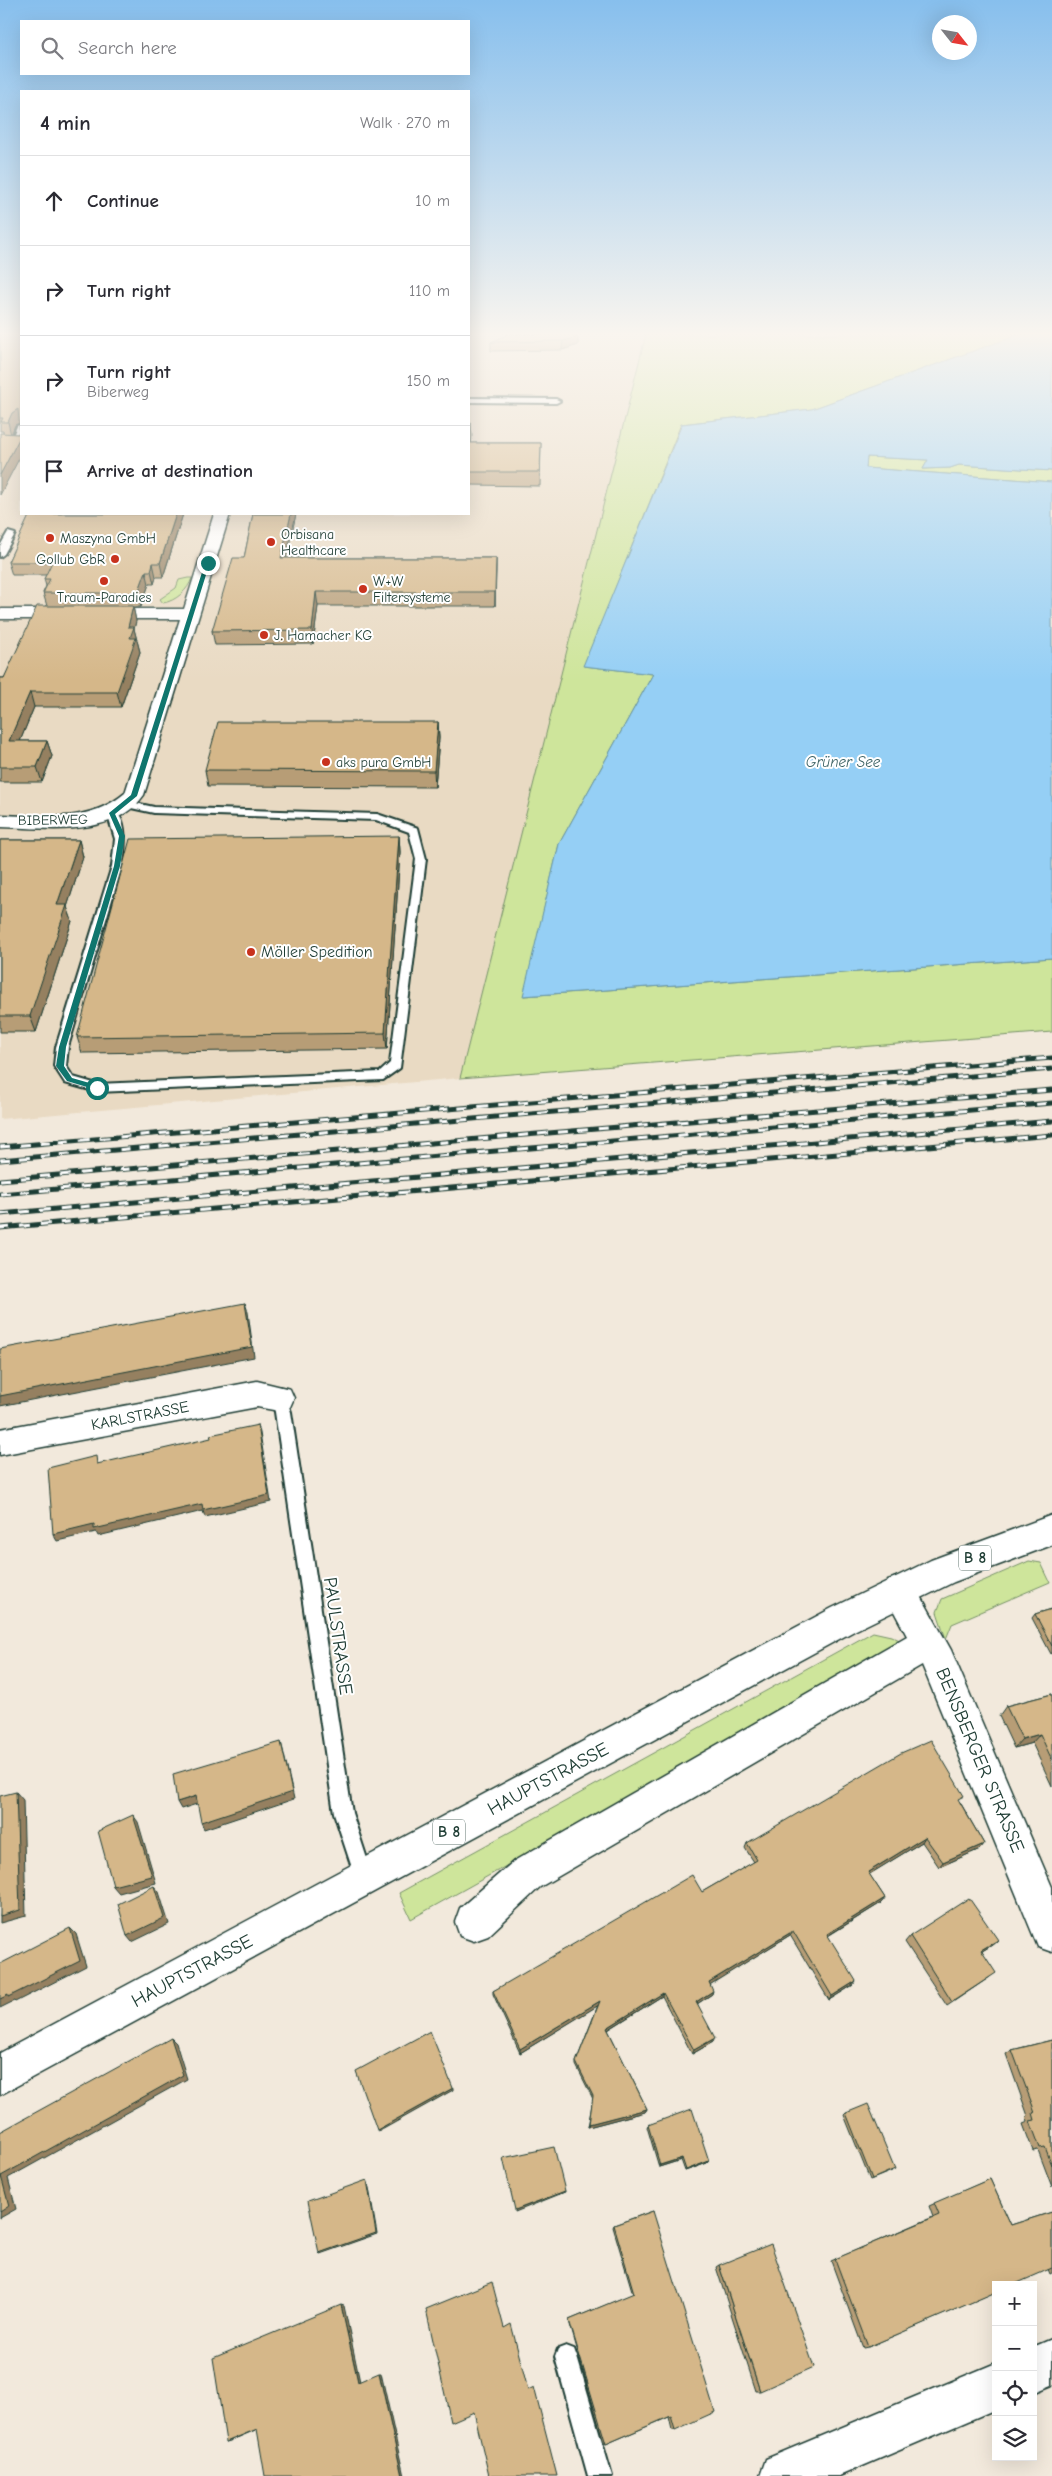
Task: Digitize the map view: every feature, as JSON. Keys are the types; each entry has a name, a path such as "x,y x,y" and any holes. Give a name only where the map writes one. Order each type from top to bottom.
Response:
{"street":[{"path":"119,809 134,796 222,515"},
{"path":"0,614 191,614"},
{"name":"BIBERWEG","path":"0,821 77,821 119,809"},
{"name":"KARLSTRASSE","path":"0,1442 258,1394 279,1398"},
{"name":"HAUPTSTRASSE","path":"0,2075 900,1590 993,1551 1052,1530"},
{"name":"BENSBERGER STRASSE","path":"900,1590 929,1642 1052,1933"},
{"path":"474,1922 527,1874 929,1642"},
{"path":"1037,2368 1052,2362"},
{"path":"783,2476 992,2388"}],"lane":[{"path":"0,554 11,534"},
{"path":"119,809 377,817 414,830 422,859 396,1066 383,1076 97,1088 69,1080 60,1066 62,1047 117,866 122,836 119,809"},
{"name":"PAULSTRASSE","path":"279,1398 283,1412 343,1813 364,1878"},
{"path":"566,2356 600,2476"}],"shaded area":[{"path":"0,450 20,450 20,515 470,515 470,450 617,450 460,1078 0,1119"}],"green space":[{"path":"617,450 671,450 584,666 653,674 559,844 524,996 1052,958 1052,1032 460,1078"},
{"path":"867,457 928,460 923,469 950,468 959,465 1052,471 1052,482 866,468"},
{"path":"192,578 184,591 172,600 163,603 160,599 176,588 179,580"},
{"path":"1029,1561 1041,1563 1050,1582 952,1624 946,1639 937,1612 942,1599"},
{"path":"873,1632 891,1636 906,1643 411,1919 399,1893"}],"water":[{"name":"Grüner See","path":"672,450 1052,450 1052,471 959,465 950,468 923,469 928,460 867,457 866,468 1052,482 1052,958 523,996 559,844 653,674 583,666"}],"building":[{"path":"0,450 13,450 0,475"},
{"path":"470,450 541,450 540,472 470,472"},
{"path":"30,515 176,515 160,563 153,563 151,571 146,571 138,593 43,593 50,579 44,579 52,562 8,562"},
{"path":"253,515 291,515 281,558 496,558 495,592 316,592 312,630 212,631 233,558 244,558"},
{"path":"37,606 133,606 128,627 134,627 130,638 136,638 117,692 30,692 9,741 47,741 37,767 0,767 0,678 4,678"},
{"name":"aks pura GmbH","path":"218,722 438,722 434,771 205,770"},
{"name":"Möller Spedition","path":"399,836 385,1033 77,1037 130,839"},
{"path":"0,840 79,840 57,905 67,905 30,1016 0,1016"},
{"path":"245,1303 252,1347 0,1396 0,1349"},
{"path":"258,1425 269,1495 203,1510 202,1504 94,1529 94,1524 53,1534 48,1468 96,1456 97,1464 211,1438 210,1435"},
{"path":"1052,1609 1052,1646 1035,1614"},
{"path":"1052,1694 1052,1760 1040,1734 1022,1739 1006,1706"},
{"path":"931,1740 964,1796 958,1799 984,1844 943,1862 925,1837 868,1872 885,1898 827,1934 856,1981 832,1996 793,1931 709,1982 713,1991 696,2002 715,2038 694,2050 663,1993 607,2028 647,2109 589,2124 593,2096 576,2062 600,2001 520,2049 493,1991 692,1875 702,1892 757,1860 747,1843 901,1753"},
{"path":"281,1742 292,1792 201,1822 196,1796 177,1802 173,1774"},
{"path":"16,1792 20,1910 0,1916 0,1796"},
{"path":"133,1815 152,1876 113,1886 98,1831"},
{"path":"154,1886 164,1918 127,1936 118,1904"},
{"path":"969,1898 998,1940 981,1950 996,1973 952,2002 910,1936"},
{"path":"70,1928 80,1961 8,1997 8,1995 0,1999 0,1964"},
{"path":"430,2031 453,2088 377,2130 356,2071"},
{"path":"171,2038 183,2075 1,2176 9,2206 0,2212 0,2132"},
{"path":"1052,2040 1052,2165 1045,2147 1040,2148 1030,2121 1035,2120 1033,2113 1035,2112 1012,2050"},
{"path":"868,2104 895,2169 872,2179 846,2113"},
{"path":"692,2109 709,2161 686,2170 682,2158 660,2165 648,2125"},
{"path":"554,2147 565,2191 515,2210 503,2158"},
{"path":"990,2179 1011,2225 1052,2212 1052,2268 1022,2281 992,2281 992,2294 868,2347 835,2259 939,2215 934,2203"},
{"path":"367,2180 376,2233 319,2253 308,2201"},
{"path":"653,2211 715,2412 675,2430 671,2416 606,2444 569,2320 634,2293 614,2225"},
{"path":"771,2244 814,2367 760,2391 719,2265"},
{"path":"492,2282 504,2328 511,2324 528,2390 534,2387 557,2476 489,2476 474,2412 451,2422 426,2309"},
{"path":"341,2305 358,2382 379,2373 402,2476 265,2476 257,2429 226,2442 213,2358"}],"railway":[{"path":"0,1147 1052,1058"},
{"path":"0,1160 1052,1069"},
{"path":"0,1180 1052,1090"},
{"path":"0,1194 1052,1103"},
{"path":"0,1214 1052,1121"},
{"path":"0,1228 1052,1135"}],"place":[{"name":"Maszyna GmbH","path":"50,538"},
{"name":"Orbisana Healthcare","path":"271,542"},
{"name":"Gollub GbR","path":"115,559"},
{"name":"Traum-Paradies","path":"104,581"},
{"name":"W+W Filtersysteme","path":"363,589"},
{"name":"J. Hamacher KG","path":"264,635"},
{"name":"aks pura GmbH","path":"326,762"},
{"name":"Möller Spedition","path":"251,952"}],"route":[{"path":"97,1088 69,1080 60,1066 62,1047 117,866 122,836 112,813 134,796 208,563"}]}
